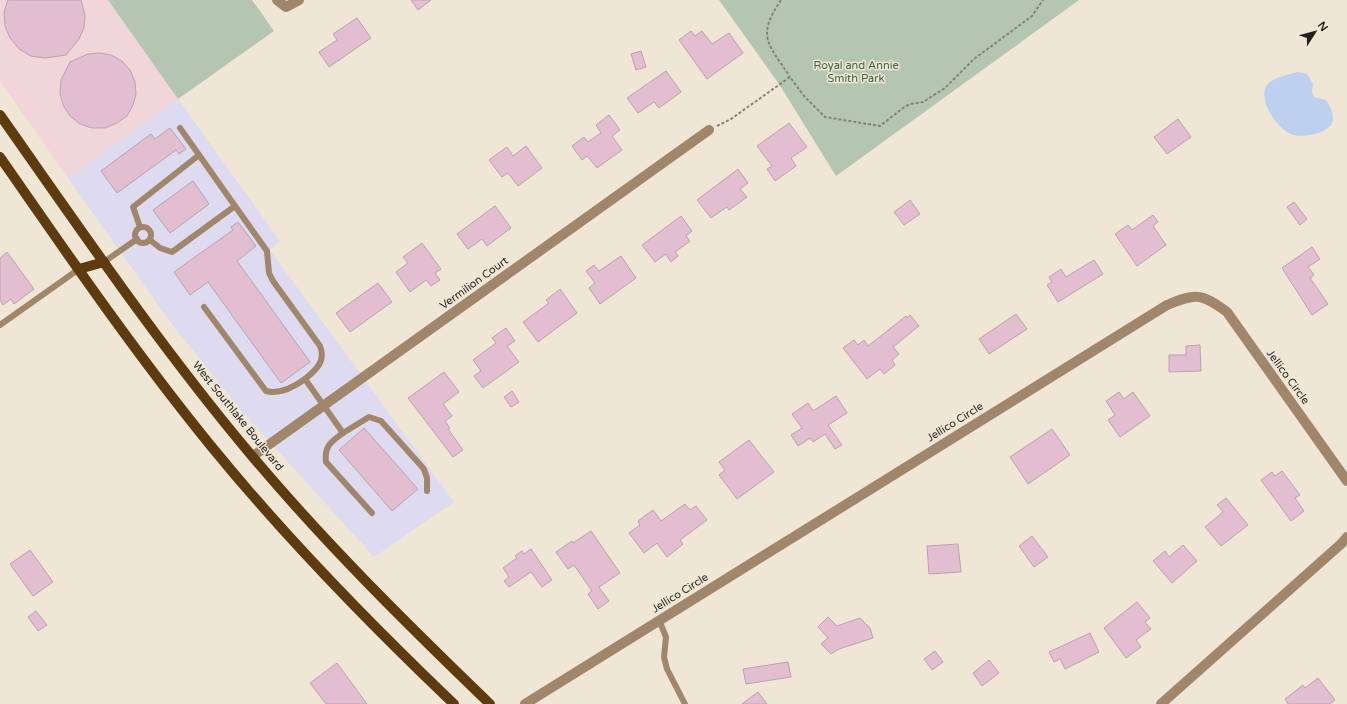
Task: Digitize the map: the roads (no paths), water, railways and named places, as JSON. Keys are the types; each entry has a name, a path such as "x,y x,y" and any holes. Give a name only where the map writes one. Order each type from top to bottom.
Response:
{"main road":[{"name":"West Southlake Boulevard","path":"0,115 104,262 253,456 352,568 402,620 490,704"},
{"path":"0,157 171,395 261,505 362,613 454,704"},
{"path":"79,269 104,262"}],"street":[{"path":"277,0 286,7 299,0"},
{"name":"Vermilion Court","path":"253,456 709,130"},
{"name":"Jellico Circle","path":"524,704 1167,305 1188,296 1209,299 1227,312 1347,480"},
{"path":"1161,704 1336,549 1347,536"}],"lane":[{"path":"180,128 267,251 269,273 273,281 320,346 323,354 322,362 296,385 287,389 273,392 266,391 204,307"},
{"path":"140,227 133,207 199,155"},
{"path":"150,240 160,248 172,252 235,206"},
{"path":"137,239 137,230 140,227"},
{"path":"140,227 148,228 151,232 150,240"},
{"path":"104,262 137,239"},
{"path":"137,239 141,242 150,240"},
{"path":"0,325 79,269"},
{"path":"305,378 343,433"},
{"path":"372,513 326,462 325,453 329,444 343,433 369,417 381,422 424,469 427,478 427,491"},
{"path":"659,620 666,637 664,657 667,669 685,704"}],"water":[{"path":"1297,72 1307,74 1313,84 1312,92 1314,97 1326,100 1332,110 1332,122 1324,131 1304,136 1293,135 1281,127 1275,120 1266,104 1264,96 1265,89 1269,83"}],"park label":[{"name":"Royal and Annie Smith Park","path":"856,71"}]}
